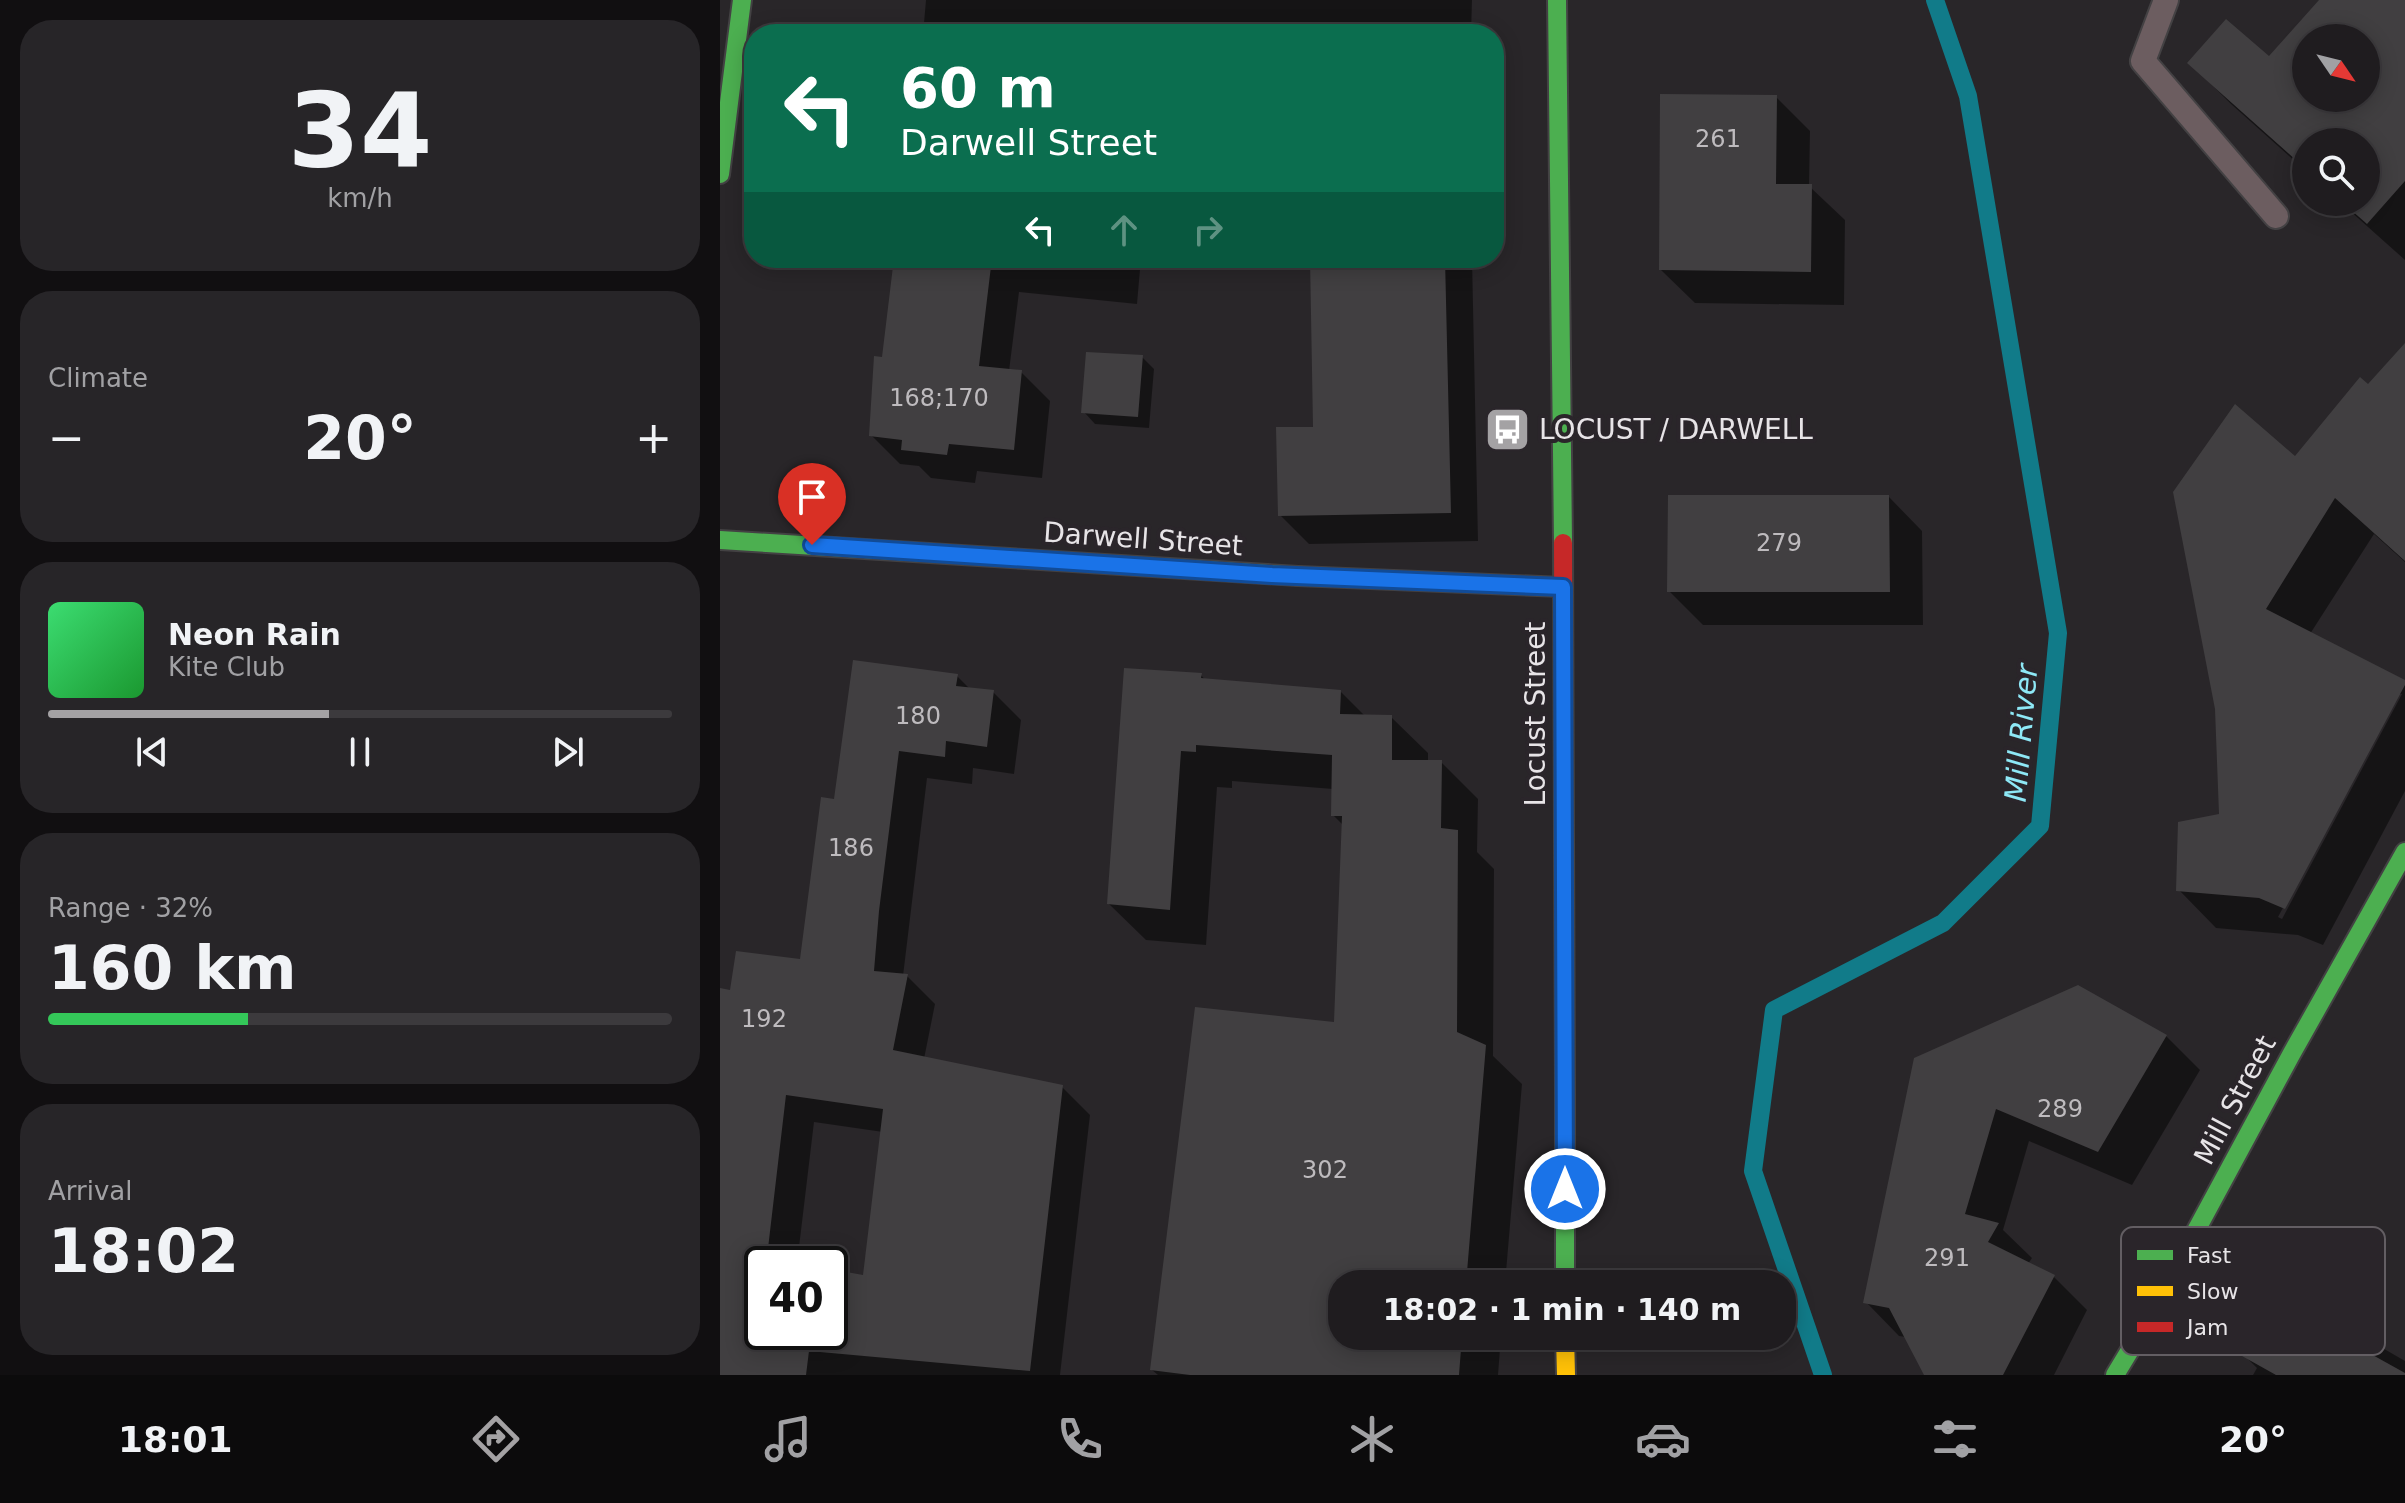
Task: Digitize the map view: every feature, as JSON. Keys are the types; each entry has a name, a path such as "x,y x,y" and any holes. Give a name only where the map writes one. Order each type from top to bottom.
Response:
{"street":[{"path":"720,174 742,0"},
{"name":"Locust Street","path":"1557,0 1563,446 1565,1270"},
{"name":"Darwell Street","path":"720,540 1272,575 1563,587"},
{"name":"Mill Street","path":"2198,1227 2405,852"},
{"path":"1565,1350 1566,1375"},
{"name":"Mill Street","path":"2115,1375 2127,1355"}],"lane":[{"path":"2166,0 2143,61 2276,216"}],"building":[{"path":"2319,0 2405,0 2405,181 2380,209 2380,128 2292,128 2292,157 2187,63 2226,19 2269,56 2292,30 2292,112 2380,112 2380,24 2298,24"},
{"path":"1660,94 1777,95 1776,184 1812,184 1811,272 1659,270"},
{"path":"2358,216 2374,216 2367,224"},
{"path":"893,268 991,268 979,366 1022,370 1014,450 949,444 947,455 901,450 902,440 869,436 874,356 882,357"},
{"path":"1310,268 1445,268 1451,513 1278,516 1276,427 1313,427"},
{"path":"2405,343 2405,561 2335,498 2266,609 2405,680 2405,685 2285,909 2259,898 2176,891 2178,822 2219,814 2215,709 2173,492 2235,404 2295,456 2360,377 2368,384"},
{"path":"1086,352 1143,355 1138,417 1081,413"},
{"path":"1668,495 1889,495 1890,592 1667,592"},
{"path":"853,660 958,674 956,686 994,690 987,747 946,741 945,757 899,751 874,971 908,974 893,1050 1063,1085 1030,1371 809,1351 806,1375 720,1375 720,988 730,990 736,951 800,959 821,797 834,799","holes":["786,1095 883,1109 863,1275 848,1272 848,1350 744,1350 744,1246 768,1246"]},
{"path":"1124,668 1202,673 1201,678 1341,690 1340,714 1392,715 1392,760 1442,760 1441,828 1458,830 1457,1032 1486,1045 1467,1270 1328,1270 1328,1350 1461,1350 1459,1375 1190,1375 1150,1370 1195,1007 1334,1022 1342,816 1331,816 1332,755 1196,745 1196,752 1181,751 1170,910 1107,904"},
{"path":"2078,985 2167,1035 2098,1152 1996,1109 1965,1214 1999,1223 1988,1242 2055,1275 2003,1375 1924,1375 1889,1308 1863,1303 1914,1058"},
{"path":"2373,1355 2405,1375 2276,1375 2242,1356"}],"waterway":[{"name":"Mill River","path":"1823,1375 1753,1171 1774,1010 1943,923 2040,826 2058,633 1968,96 1935,0"}],"traffic: fast":[{"path":"720,174 742,0"},
{"path":"1557,0 1563,543"},
{"path":"720,540 1298,576"},
{"path":"2198,1227 2405,852"},
{"path":"1565,1094 1565,1270"},
{"path":"2115,1375 2127,1355"}],"traffic: slow":[{"path":"1564,839 1565,1094"},
{"path":"1565,1350 1566,1375"}],"traffic: jam":[{"path":"1563,543 1564,839"},
{"path":"1298,576 1563,587"}],"place":[{"name":"LOCUST / DARWELL","path":"1508,429"}],"route":[{"path":"812,545 1272,575 1563,587 1565,1189"}]}
